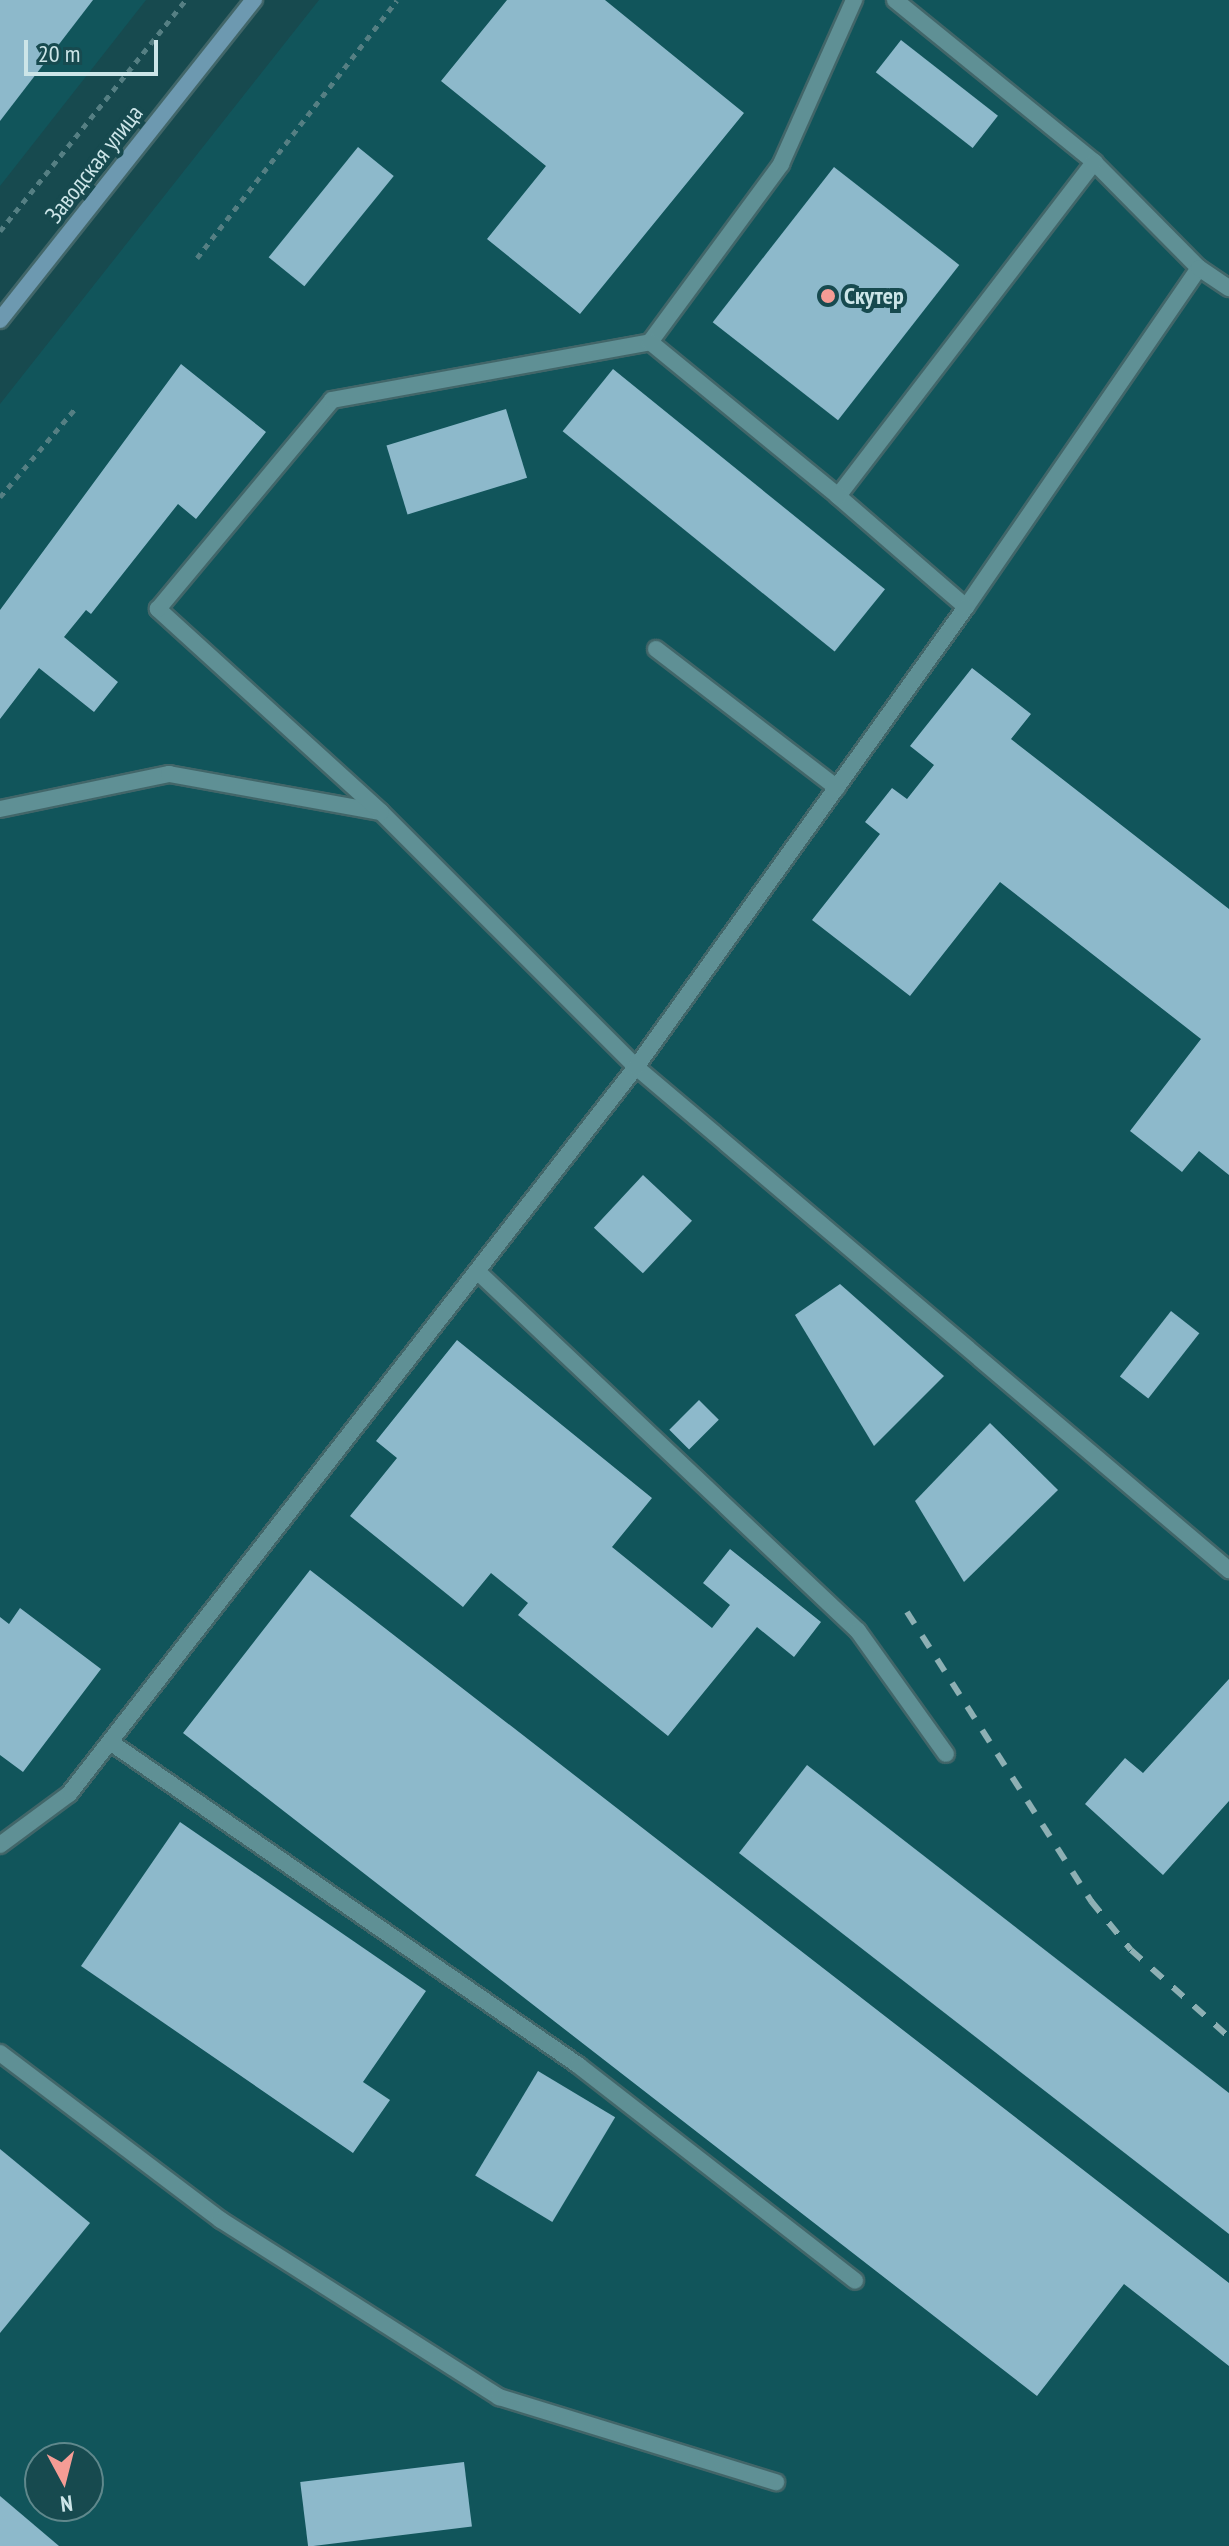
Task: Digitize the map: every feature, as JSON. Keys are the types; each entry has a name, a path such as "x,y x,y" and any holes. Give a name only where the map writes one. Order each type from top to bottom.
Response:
{"main road":[{"name":"Заводская улица","path":"0,320 254,0"}],"lane":[{"path":"854,0 781,164 650,342 332,400 158,609 381,812 636,1067 1229,1570"},
{"path":"895,0 1094,162 1199,268 1229,288"},
{"path":"838,496 1094,162"},
{"path":"0,1845 69,1794 636,1067 966,607 1199,268"},
{"path":"650,342 838,496 966,607"},
{"path":"656,649 837,788"},
{"path":"0,809 169,774 381,812"},
{"path":"477,1271 858,1631 946,1754"},
{"path":"110,1742 578,2065 855,2281"},
{"path":"0,2053 221,2220 499,2397 776,2482"}],"path":[{"path":"0,231 186,0"},
{"path":"197,258 397,0"},
{"path":"0,497 75,409"}],"shaded area":[{"path":"0,0 146,0 0,186"},
{"path":"319,0 1229,0 1229,2546 0,2546 0,404"}],"building":[{"path":"0,0 93,0 0,121"},
{"path":"507,0 605,0 744,113 580,314 487,239 546,166 441,81"},
{"path":"901,40 998,116 973,148 876,72"},
{"path":"358,147 394,176 304,286 269,257"},
{"path":"834,167 959,265 838,420 713,322"},
{"path":"181,364 266,432 196,519 178,504 91,614 86,610 64,637 118,682 94,712 39,668 0,719 0,610"},
{"path":"613,369 885,589 835,651 563,431"},
{"path":"506,409 527,478 408,514 386,446"},
{"path":"972,668 1031,714 1011,739 1229,909 1229,1175 1199,1151 1182,1172 1130,1131 1201,1039 1000,882 910,996 812,920 880,834 865,822 892,788 907,799 934,765 910,746"},
{"path":"643,1175 692,1221 643,1273 594,1228"},
{"path":"840,1284 944,1376 874,1446 795,1315"},
{"path":"1171,1311 1199,1333 1148,1399 1120,1376"},
{"path":"457,1340 652,1498 612,1547 712,1628 730,1605 703,1583 730,1549 821,1622 794,1657 757,1627 668,1736 518,1615 528,1603 491,1573 463,1607 350,1516 397,1458 376,1441"},
{"path":"699,1400 719,1420 689,1449 669,1430"},
{"path":"990,1423 1058,1490 964,1582 915,1501"},
{"path":"310,1570 1229,2283 1229,2366 1124,2284 1037,2396 183,1733"},
{"path":"20,1608 101,1669 23,1772 0,1755 0,1617 9,1624"},
{"path":"1229,1679 1229,1801 1163,1875 1085,1804 1125,1758 1143,1773"},
{"path":"807,1765 1229,2093 1229,2234 739,1853"},
{"path":"180,1822 426,1991 363,2082 390,2100 353,2153 81,1966"},
{"path":"538,2071 615,2117 552,2222 475,2176"},
{"path":"0,2149 90,2223 0,2333"},
{"path":"464,2462 472,2527 308,2546 300,2482"},
{"path":"0,2496 24,2516 24,2522 31,2522 59,2546 0,2546"}],"railway":[{"path":"907,1612 1091,1901 1131,1950 1229,2037"}],"place":[{"name":"Скутер","path":"828,296"}]}
